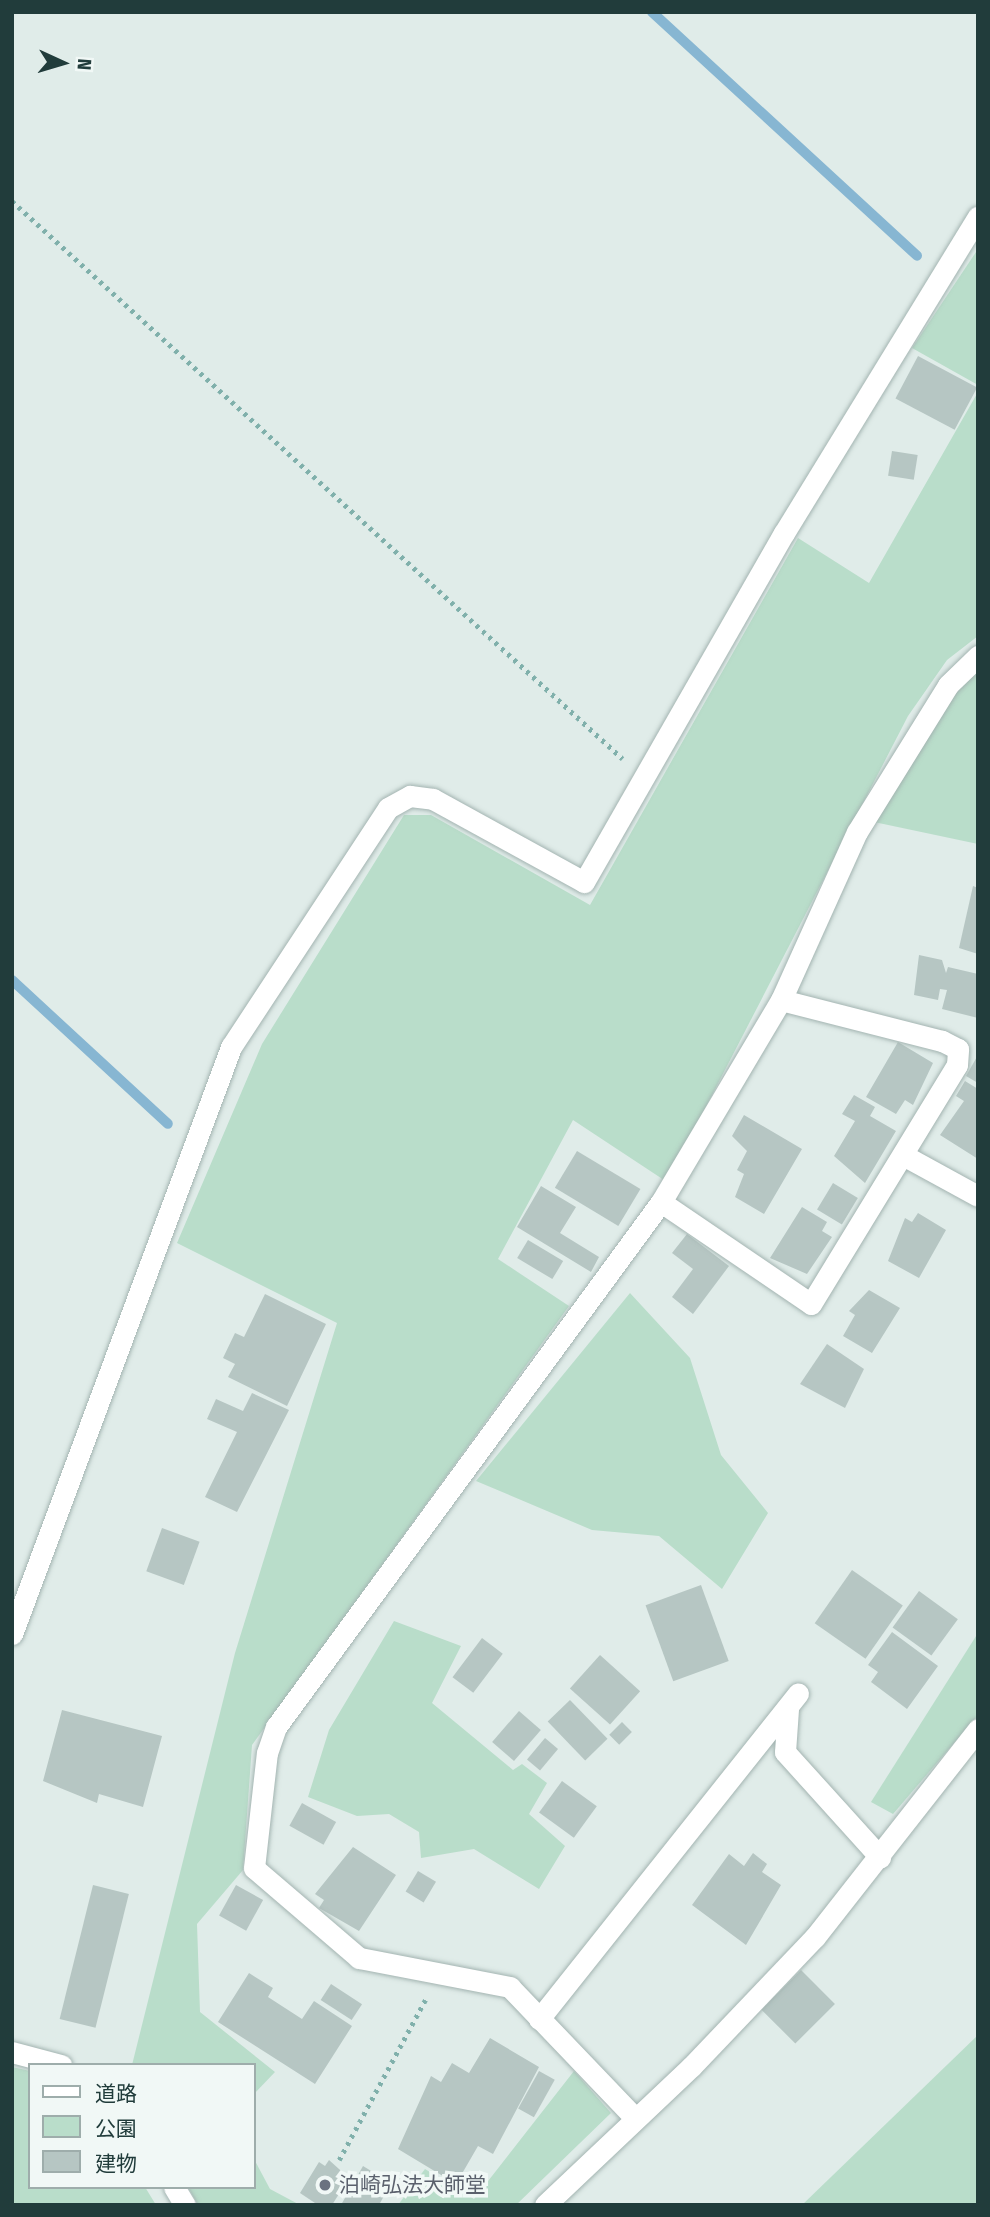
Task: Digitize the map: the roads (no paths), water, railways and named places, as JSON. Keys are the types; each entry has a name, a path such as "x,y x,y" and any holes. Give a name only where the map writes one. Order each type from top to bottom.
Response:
{"street":[{"path":"12,1634 232,1047 388,808 410,796 433,799 584,882 647,780 784,533 978,217"},
{"path":"635,2118 510,1987 359,1958 254,1868 267,1753 276,1727 661,1202 780,1000 857,832 948,685 978,656"},
{"path":"661,1202 811,1304 957,1065 958,1049 780,1000"},
{"path":"902,1155 978,1196"},
{"path":"539,2019 793,1701 785,1752 880,1857"},
{"path":"545,2205 815,1937 978,1728"},
{"path":"12,2052 53,2063"},
{"path":"175,2189 185,2205"}],"waterway":[{"path":"652,12 917,256"},
{"path":"12,980 168,1124"}],"place":[{"name":"泊崎弘法大師堂","path":"325,2185"}]}
